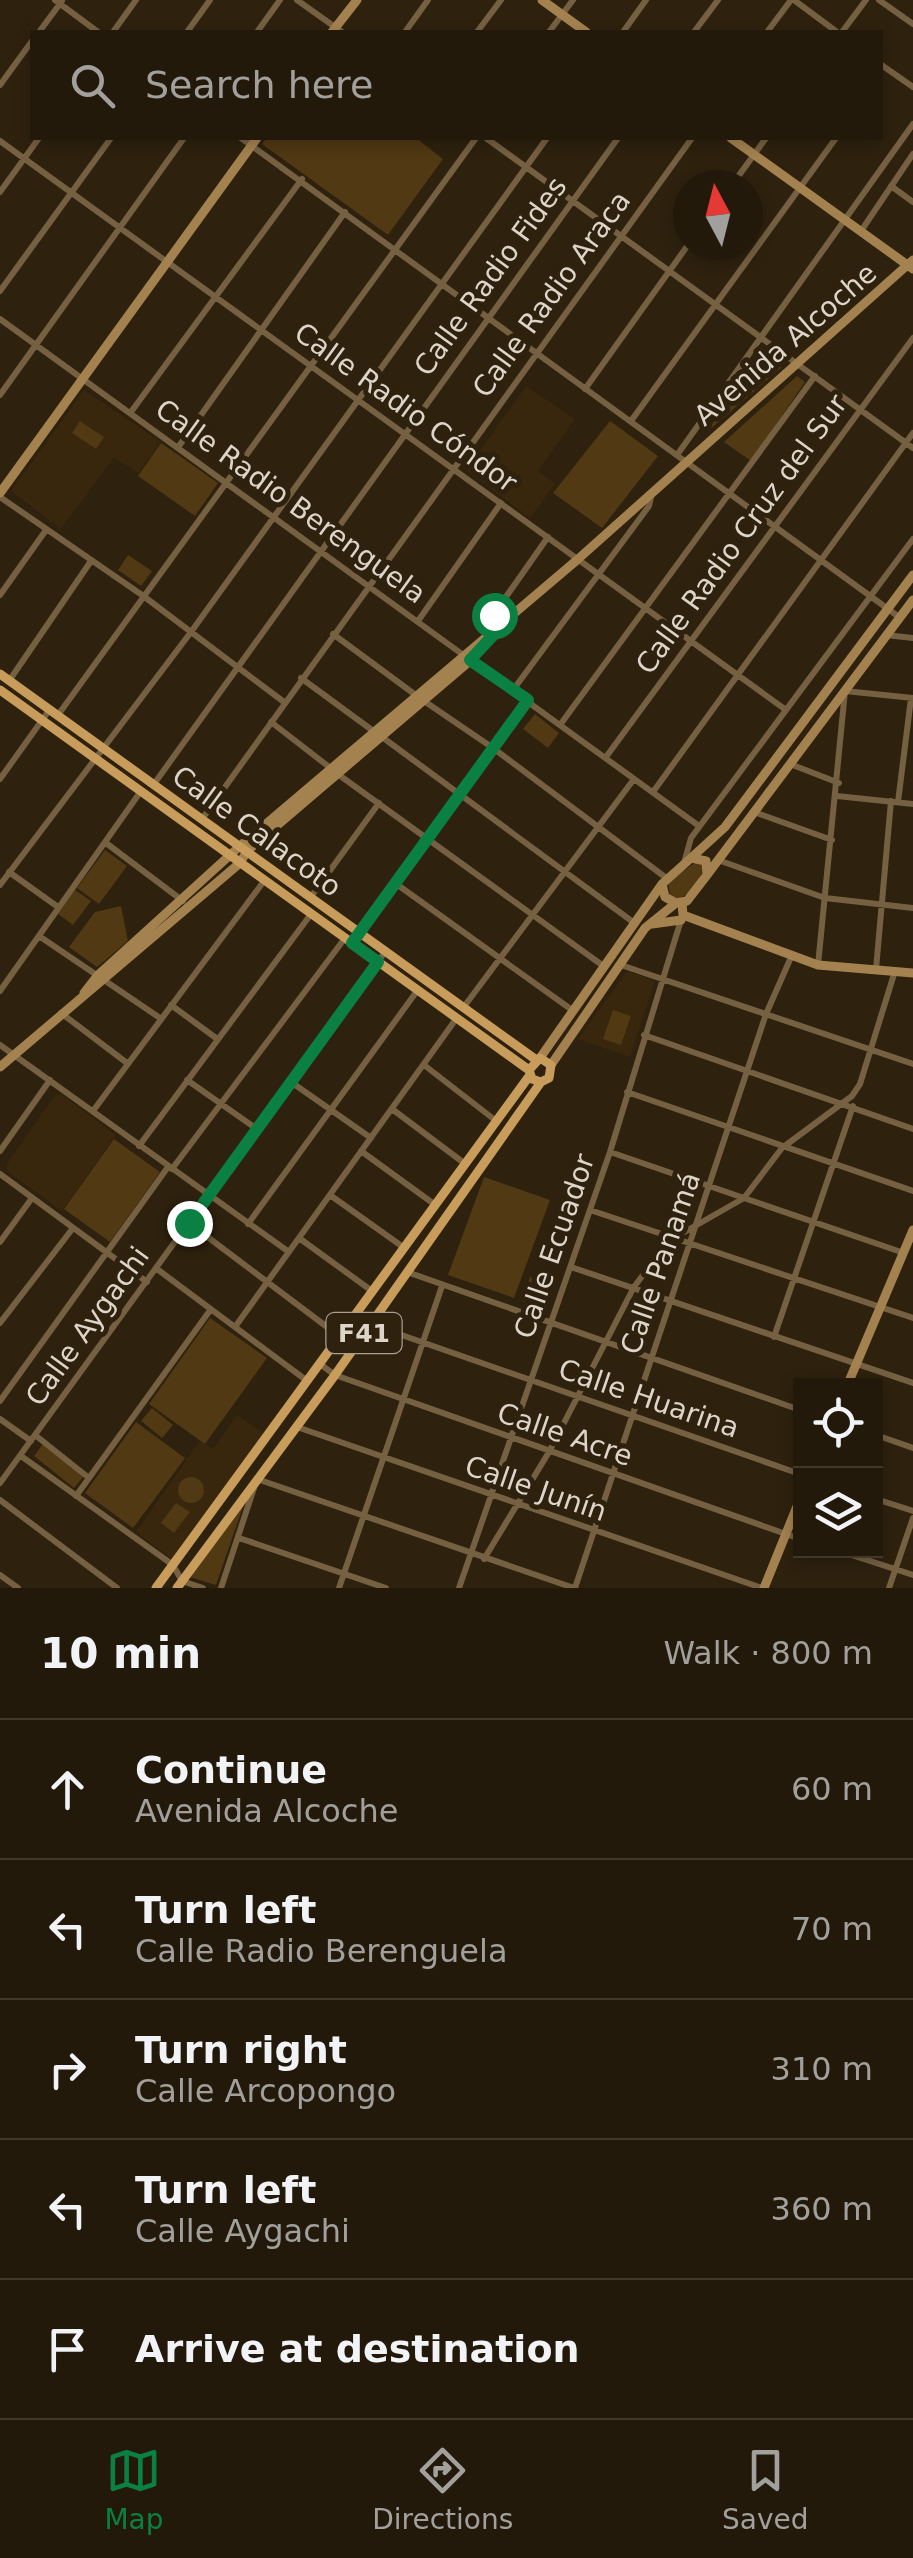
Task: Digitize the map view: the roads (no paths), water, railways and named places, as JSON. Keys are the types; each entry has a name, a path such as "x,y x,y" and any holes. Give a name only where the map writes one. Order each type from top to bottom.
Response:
{"main road":[{"name":"Calle Calacoto","path":"0,674 463,1008 551,1065"},
{"name":"Calle Calacoto","path":"0,690 541,1082"},
{"path":"529,1073 538,1059"},
{"path":"541,1082 549,1078 551,1065"},
{"name":"F41","path":"156,1588 529,1073"},
{"name":"F41","path":"180,1584 335,1374 541,1082"}],"street":[{"path":"114,30 136,0"},
{"path":"188,30 210,0"},
{"path":"259,30 280,0"},
{"path":"297,0 336,30"},
{"path":"338,30 357,0"},
{"path":"406,30 428,0"},
{"path":"478,30 501,0"},
{"path":"542,0 583,30"},
{"path":"551,30 572,0"},
{"path":"624,30 646,0"},
{"path":"696,30 718,0"},
{"path":"769,30 792,0 837,30"},
{"path":"842,30 866,0"},
{"path":"879,0 913,24"},
{"path":"39,30 59,1 95,30"},
{"path":"0,85 30,44"},
{"path":"883,70 913,87"},
{"path":"682,458 913,124"},
{"path":"0,192 38,140"},
{"path":"0,291 110,140"},
{"path":"0,395 183,140"},
{"path":"0,779 4,766 42,720 54,712 142,595 474,140"},
{"path":"489,140 913,448"},
{"path":"0,884 191,632 546,140"},
{"name":"Calle Radio Fides","path":"154,784 617,140"},
{"name":"Calle Radio Araca","path":"202,819 691,140"},
{"path":"735,140 911,265"},
{"path":"743,170 765,140"},
{"path":"631,422 835,140"},
{"name":"Calle Radio Cóndor","path":"0,141 786,710"},
{"path":"284,702 0,495 254,141 536,353 900,617"},
{"path":"860,232 913,154"},
{"path":"131,412 302,179"},
{"path":"891,186 913,202"},
{"path":"178,446 345,212"},
{"path":"585,389 677,260"},
{"name":"Avenida Alcoche","path":"652,491 682,458 911,265"},
{"name":"Calle Radio Berenguela","path":"0,319 700,826"},
{"name":"Calle Radio Cruz del Sur","path":"606,756 913,338"},
{"path":"560,725 815,376"},
{"path":"652,792 913,432"},
{"path":"101,977 652,491"},
{"path":"514,690 649,506 652,491"},
{"path":"418,621 501,503"},
{"path":"0,595 46,530"},
{"path":"500,628 496,611 548,537"},
{"path":"688,860 685,849 700,826 913,539"},
{"path":"10,681 91,561"},
{"path":"538,1059 663,881 725,827 913,576"},
{"path":"551,1065 649,924 691,898 913,600"},
{"path":"332,634 597,826 663,881 664,897 679,903"},
{"path":"886,635 913,638"},
{"path":"301,678 633,922"},
{"path":"846,690 912,698 881,906 876,970"},
{"path":"818,964 846,690"},
{"path":"0,1400 170,1168 348,941 359,933 528,700"},
{"path":"271,722 602,965"},
{"path":"790,764 838,784"},
{"path":"463,1008 634,779"},
{"path":"0,991 141,792"},
{"path":"837,796 913,804"},
{"path":"310,898 379,803"},
{"path":"754,812 832,840"},
{"path":"106,843 184,902"},
{"path":"0,1067 184,902 237,860"},
{"path":"688,860 706,862 707,874"},
{"path":"718,860 825,898 913,908"},
{"path":"9,872 58,907"},
{"path":"93,1112 264,881"},
{"path":"395,882 572,1010"},
{"path":"679,903 682,917"},
{"path":"139,1146 312,914"},
{"path":"649,924 682,917 818,964 913,973"},
{"name":"Calle Ecuador","path":"459,1588 610,1152 682,917"},
{"path":"39,936 160,1018"},
{"name":"Calle Aygachi","path":"0,1483 385,952"},
{"name":"Calle Panamá","path":"575,1588 766,1014 792,955"},
{"path":"618,964 913,1064"},
{"path":"484,1559 549,1452 634,1287 674,1238 744,1198 782,1148 852,1096 895,971"},
{"path":"248,1224 417,991"},
{"path":"171,1006 216,1038"},
{"path":"62,1013 128,1063"},
{"path":"234,1327 456,1020"},
{"path":"644,1035 913,1129"},
{"path":"0,1045 289,1252"},
{"path":"424,1065 495,1120"},
{"path":"0,1151 50,1080"},
{"path":"187,1080 257,1129"},
{"path":"291,1082 370,1138"},
{"path":"626,1092 913,1191"},
{"path":"774,1337 853,1107 852,1096"},
{"path":"392,1109 464,1163"},
{"path":"361,1151 434,1204"},
{"path":"610,1152 904,1253"},
{"path":"0,1174 147,1282"},
{"path":"330,1195 403,1247"},
{"path":"0,1242 32,1198"},
{"path":"590,1210 913,1318"},
{"path":"189,1223 339,1336"},
{"path":"0,1322 74,1228"},
{"path":"850,1378 913,1230"},
{"path":"299,1238 372,1291"},
{"path":"571,1266 913,1383"},
{"path":"157,1269 306,1380"},
{"path":"407,1272 793,1408"},
{"path":"339,1588 442,1286"},
{"path":"76,1496 211,1308"},
{"name":"Calle Huarina","path":"370,1324 793,1472"},
{"name":"Calle Acre","path":"319,1364 335,1374 511,1440 793,1536"},
{"path":"0,1419 89,1478"},
{"name":"Calle Junín","path":"296,1427 763,1588"},
{"path":"883,1438 913,1448"},
{"path":"21,1456 173,1565 180,1584 203,1588"},
{"path":"221,1588 258,1479 575,1588"},
{"path":"0,1500 117,1588"},
{"path":"883,1502 913,1514 889,1588"},
{"path":"763,1588 793,1516"},
{"path":"238,1538 386,1588"},
{"path":"860,1558 913,1575"},
{"path":"0,1574 18,1588"}]}
